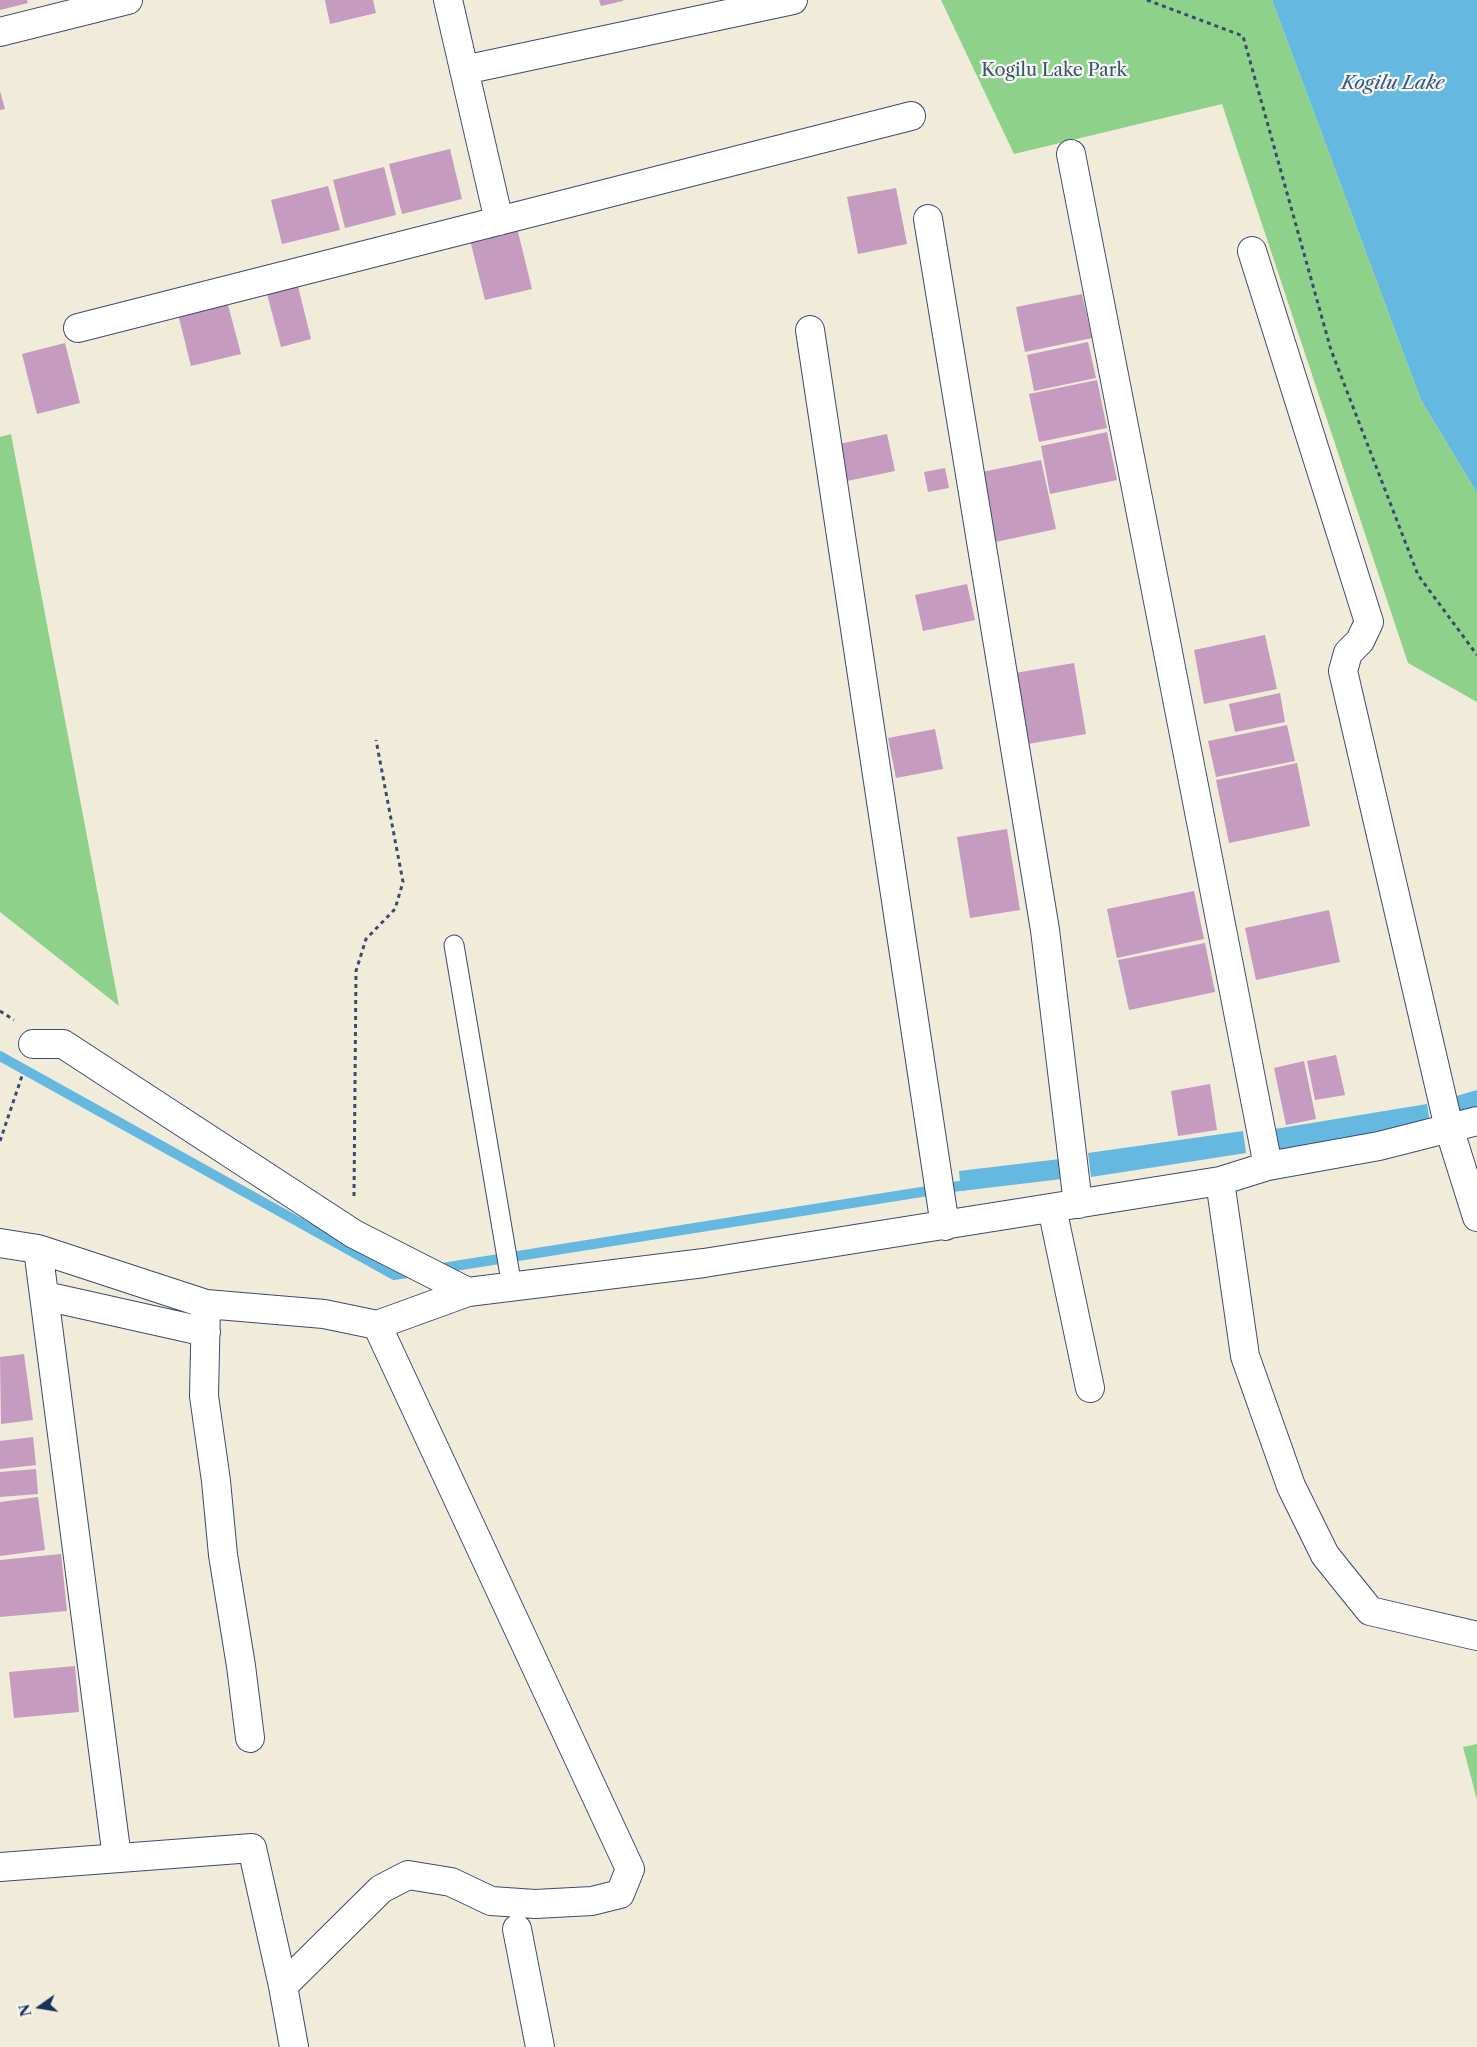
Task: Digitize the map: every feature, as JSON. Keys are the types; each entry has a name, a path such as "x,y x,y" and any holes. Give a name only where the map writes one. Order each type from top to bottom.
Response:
{"street":[{"path":"0,32 128,0"},
{"path":"448,0 499,221"},
{"path":"464,70 793,0"},
{"path":"78,328 911,116"},
{"path":"1072,154 1268,1166"},
{"path":"928,219 1045,930 1078,1204"},
{"path":"1252,251 1369,622 1360,641 1348,653 1343,671 1449,1128 1477,1217"},
{"path":"810,330 944,1226"},
{"path":"33,1044 63,1044 354,1234 468,1292"},
{"path":"0,1243 38,1249 206,1304 324,1314 377,1325 468,1292 704,1263 1220,1181 1268,1166 1379,1146 1477,1121"},
{"path":"1220,1181 1245,1356 1291,1486 1325,1555 1370,1611 1477,1636"},
{"path":"1052,1208 1090,1388"},
{"path":"38,1249 117,1858"},
{"path":"45,1296 206,1332"},
{"path":"206,1304 204,1396 216,1481 223,1555 241,1666 250,1738"},
{"path":"282,1986 381,1889 408,1875 451,1882 492,1901 535,1904 592,1901 620,1894 630,1869 377,1325"},
{"path":"0,1867 252,1848 294,2047"},
{"path":"517,1929 540,2047"}],"lane":[{"path":"454,945 512,1287"}],"path":[{"path":"1146,0 1243,36 1331,350 1418,575 1477,655"},
{"path":"354,1234 356,971 366,939 395,909 403,882 376,740"}],"green space":[{"name":"Kogilu Lake Park","path":"941,0 1272,0 1421,400 1477,493 1477,702 1408,663 1222,104 1014,154"},
{"path":"11,434 119,1006 0,912 0,437"},
{"path":"1477,1744 1477,1800 1463,1747"}],"water":[{"name":"Kogilu Lake","path":"1272,0 1477,0 1477,493 1421,400"},
{"path":"1477,1090 1477,1111 1460,1117 1453,1097"},
{"path":"1427,1104 1430,1123 1280,1152 1275,1129"},
{"path":"1243,1131 1246,1153 1091,1177 1088,1153"},
{"path":"1060,1159 1062,1179 961,1191 959,1171"}],"building":[{"path":"0,0 27,0 28,3 0,10"},
{"path":"325,0 373,0 376,13 330,24"},
{"path":"599,0 623,0 623,1 601,6"},
{"path":"0,91 5,109 0,110"},
{"path":"450,149 462,199 402,214 389,164"},
{"path":"384,167 396,215 345,228 333,180"},
{"path":"328,186 340,230 282,244 271,200"},
{"path":"896,188 907,244 858,254 847,197"},
{"path":"516,224 532,289 485,300 469,236"},
{"path":"297,282 311,339 281,347 266,290"},
{"path":"1082,294 1092,338 1025,352 1016,307"},
{"path":"227,301 241,354 191,366 178,314"},
{"path":"1088,342 1096,378 1034,391 1027,355"},
{"path":"65,343 80,403 37,414 22,354"},
{"path":"1097,380 1107,428 1039,442 1029,394"},
{"path":"1107,432 1117,480 1050,494 1041,446"},
{"path":"887,434 895,471 847,481 839,444"},
{"path":"1041,460 1056,529 991,543 977,473"},
{"path":"945,468 949,488 928,492 924,472"},
{"path":"967,584 975,620 923,631 915,595"},
{"path":"1265,635 1277,689 1204,704 1194,650"},
{"path":"1074,663 1086,734 1022,745 1009,674"},
{"path":"1280,693 1285,722 1235,732 1229,704"},
{"path":"1287,725 1295,761 1216,777 1208,741"},
{"path":"935,729 943,769 896,778 888,738"},
{"path":"1297,763 1310,826 1229,843 1216,780"},
{"path":"1007,829 1020,910 970,918 957,837"},
{"path":"1194,891 1204,939 1117,958 1107,909"},
{"path":"1329,910 1340,962 1256,980 1245,928"},
{"path":"1205,943 1215,992 1129,1010 1118,960"},
{"path":"1336,1055 1345,1095 1315,1100 1307,1061"},
{"path":"1304,1061 1316,1119 1286,1125 1274,1068"},
{"path":"1210,1084 1217,1130 1178,1136 1171,1091"},
{"path":"24,1354 33,1420 1,1424 0,1357"},
{"path":"33,1437 36,1465 0,1469 0,1441"},
{"path":"36,1469 38,1494 0,1497 0,1472"},
{"path":"38,1497 45,1550 0,1556 0,1502"},
{"path":"61,1554 67,1611 0,1617 0,1560"},
{"path":"75,1666 79,1712 14,1718 9,1672"}],"waterway":[{"path":"0,1056 394,1275 414,1272"},
{"path":"436,1269 972,1184"}]}
